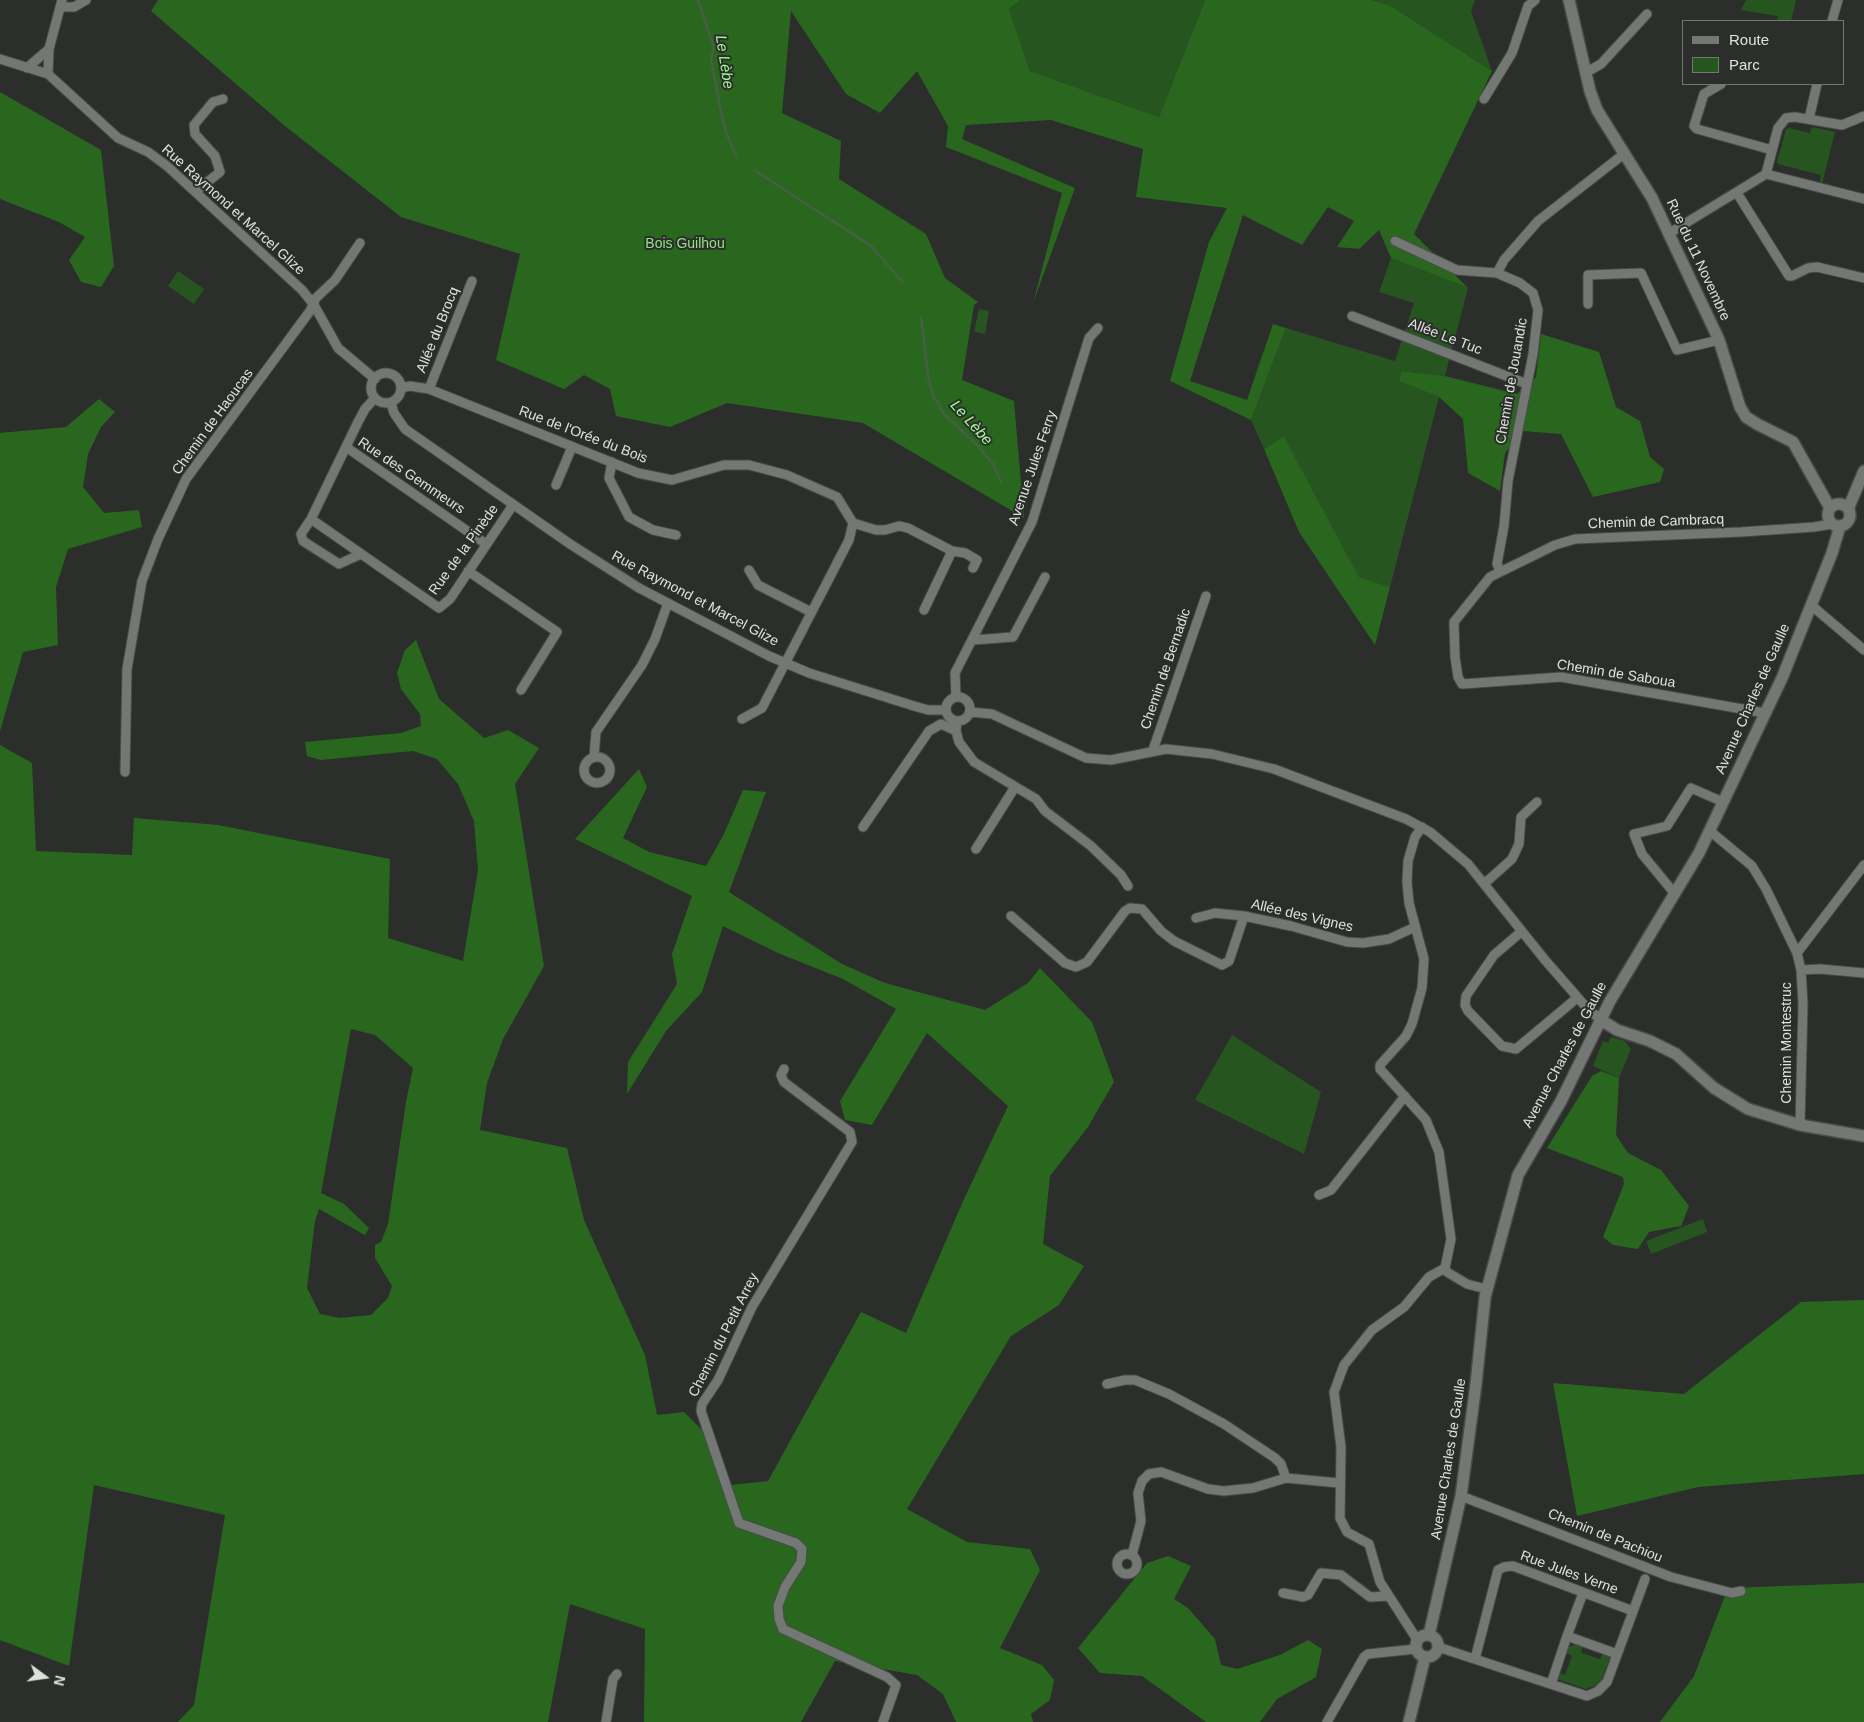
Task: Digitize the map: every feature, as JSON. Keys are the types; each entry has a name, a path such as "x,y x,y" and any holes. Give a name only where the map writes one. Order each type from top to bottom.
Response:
{"street":[{"path":"48,74 49,49 61,3 74,7 86,0"},
{"path":"1484,99 1512,53 1528,6 1535,0"},
{"name":"Rue du 11 Novembre","path":"1569,0 1585,72 1597,110 1649,192 1719,340 1740,407 1746,417 1793,442 1830,508"},
{"path":"1832,20 1838,0"},
{"path":"1585,72 1601,64 1647,14"},
{"path":"27,68 49,49"},
{"name":"Rue Raymond et Marcel Glize","path":"0,59 48,74 118,138 157,158 196,191 292,281 314,305 338,348 375,378"},
{"path":"1719,85 1704,94 1694,126 1697,129 1772,150"},
{"path":"1808,119 1817,85"},
{"path":"196,191 220,172 214,156 196,134 194,124 213,102 223,99"},
{"path":"1668,234 1766,174 1778,128 1786,118 1795,117 1842,125 1864,116"},
{"path":"1497,273 1504,260 1538,221 1625,154"},
{"path":"1766,174 1864,199"},
{"path":"1737,193 1789,276 1817,267 1864,278"},
{"name":"Chemin de Jouandic","path":"1395,241 1457,270 1497,273 1520,283 1533,293 1538,310 1533,354 1508,481 1504,526 1497,564 1500,570"},
{"name":"Chemin de Haoucas","path":"125,772 127,669 142,581 158,539 186,479 314,305 316,298 335,280 360,243"},
{"path":"1588,304 1588,275 1641,273 1677,350 1719,340"},
{"name":"Allée du Brocq","path":"429,389 472,282"},
{"name":"Allée Le Tuc","path":"1352,316 1527,384"},
{"name":"Avenue Jules Ferry","path":"956,697 955,673 1032,522 1089,338 1098,328"},
{"path":"389,374 397,378 401,388 399,396 391,402 385,403 375,398 372,389 375,378 389,374"},
{"name":"Rue de l'Orée du Bois","path":"401,388 410,386 429,389 638,473 672,480 724,465 749,465 787,475 837,497 853,523"},
{"path":"361,554 339,564 303,541 301,534 311,518 365,409 375,398"},
{"name":"Rue Raymond et Marcel Glize","path":"391,402 394,413 405,429 610,570 668,603 784,662 834,682 928,710 946,710"},
{"path":"556,485 572,447"},
{"name":"Rue des Gemmeurs","path":"346,448 486,544"},
{"path":"612,462 609,478 629,517 652,530 676,534"},
{"path":"1848,509 1837,504 1830,508 1828,516 1836,525 1848,522 1850,518 1848,509 1864,471"},
{"name":"Rue de la Pinède","path":"311,518 439,608 450,598 513,505"},
{"path":"742,718 762,708 784,662 849,540 853,523 876,530 885,530 899,526 908,528 952,551 965,553 977,560 973,568"},
{"name":"Chemin de Cambracq","path":"1462,684 1458,677 1455,657 1454,622 1490,577 1500,570 1555,546 1589,537 1740,532 1836,525"},
{"name":"Avenue Charles de Gaulle","path":"1430,1635 1461,1496 1486,1289 1518,1175 1561,1101 1601,1020 1710,831 1782,678 1832,553 1836,525"},
{"path":"924,610 952,551"},
{"path":"748,570 758,585 811,612"},
{"path":"468,571 556,632 521,690"},
{"path":"973,640 994,640 1013,636 1044,577"},
{"name":"Chemin de Bernadic","path":"1153,750 1206,596"},
{"path":"594,757 596,732 642,665 655,639 668,603"},
{"path":"1811,605 1864,650"},
{"name":"Chemin de Saboua","path":"1462,684 1561,677 1765,713"},
{"path":"957,721 950,717 946,710 948,701 956,697 967,700 970,712"},
{"path":"970,712 992,714 1086,758 1111,760 1153,750 1180,749 1257,764 1406,818 1422,827 1462,859 1577,998 1601,1020 1617,1030 1656,1043 1676,1054 1714,1088 1748,1109 1800,1125 1864,1136"},
{"path":"957,721 965,718 970,712"},
{"path":"957,721 956,730 963,750 974,762 1036,799 1045,811 1091,846 1121,875 1128,886"},
{"path":"863,827 928,731 942,724 956,730"},
{"path":"976,849 1015,787"},
{"path":"1675,894 1642,854 1634,834 1667,826 1691,788 1723,802"},
{"path":"1484,884 1512,859 1518,844 1521,817 1537,802"},
{"path":"1422,827 1415,837 1408,861 1409,903 1424,959 1422,988 1412,1024 1406,1036 1380,1065 1380,1069 1426,1120 1439,1152 1450,1232 1445,1268 1447,1272 1467,1284 1486,1289"},
{"name":"Chemin Montestruc","path":"1710,831 1752,866 1766,889 1797,953 1801,970 1803,1004 1800,1125"},
{"path":"1797,953 1860,879 1864,865"},
{"path":"1011,916 1064,963 1076,967 1087,962 1125,910 1137,908 1142,909 1161,931 1174,940 1222,965 1229,961 1244,916"},
{"name":"Allée des Vignes","path":"1196,918 1215,913 1244,916 1291,926 1347,942 1362,943 1389,939 1415,927"},
{"path":"1521,932 1494,955 1466,996 1465,1005 1468,1011 1502,1046 1516,1049 1577,998"},
{"path":"1801,970 1820,969 1864,973"},
{"name":"Chemin du Petit Arrey","path":"784,1068 781,1075 784,1082 850,1132 852,1142 752,1307 718,1380 702,1404 702,1412 739,1522 796,1543 802,1549 802,1562 785,1587 778,1606 779,1619 783,1628 887,1677 896,1685 883,1722"},
{"path":"1319,1195 1331,1190 1405,1096"},
{"path":"1420,1649 1380,1582 1369,1544 1347,1532 1340,1518 1341,1447 1334,1392 1344,1365 1372,1330 1404,1307 1430,1277 1445,1268"},
{"path":"1107,1384 1135,1380 1170,1394 1224,1424 1275,1458 1281,1464 1286,1478"},
{"path":"1132,1555 1142,1521 1138,1493 1142,1482 1149,1474 1161,1472 1208,1489 1224,1491 1253,1488 1286,1478 1339,1484"},
{"name":"Chemin de Pachiou","path":"1461,1496 1670,1577 1732,1593 1741,1591"},
{"name":"Rue Jules Verne","path":"1475,1659 1498,1570 1513,1566 1633,1611"},
{"path":"1282,1592 1302,1597 1308,1595 1321,1573 1341,1576 1370,1597 1389,1596"},
{"path":"1408,1722 1423,1636 1430,1635 1434,1638 1438,1647 1587,1696 1598,1691 1607,1682 1645,1579"},
{"path":"1551,1684 1583,1593"},
{"path":"1567,1636 1617,1654"},
{"path":"1327,1722 1364,1657 1368,1654 1420,1649 1434,1655 1438,1647"},
{"path":"606,1722 613,1679 617,1674"}],"green space":[{"name":"Bois Guilhou","path":"158,0 1020,0 1009,9 1030,71 1159,117 1205,0 1373,0 1391,6 1492,71 1414,234 1468,288 1391,258 1379,230 1359,249 1337,247 1354,221 1328,207 1302,245 1243,215 1190,381 1247,400 1273,324 1286,328 1251,420 1170,381 1209,242 1227,208 1136,197 1143,149 1051,120 966,125 962,139 1075,188 1033,303 1062,193 946,147 948,126 917,71 880,113 846,94 791,11 782,113 841,141 839,179 926,234 945,278 978,302 974,305 962,380 1014,401 1024,518 863,423 727,403 670,427 616,416 610,389 584,375 564,389 496,360 520,254 401,217 285,126 151,11"},
{"path":"1020,0 1205,0 1159,117 1030,71 1009,9"},
{"path":"1374,0 1475,0 1471,11 1492,71 1391,6"},
{"path":"1746,0 1796,0 1791,20 1777,20 1778,16 1741,10"},
{"path":"0,92 101,150 114,266 101,287 81,282 69,260 85,237 59,222 0,199"},
{"path":"1812,127 1835,132 1822,184 1819,184 1821,175 1778,164 1777,162 1786,129 1810,133"},
{"path":"1391,258 1468,288 1445,376 1401,371 1399,381 1439,397 1390,587 1359,577 1284,438 1264,449 1251,420 1286,328 1395,361 1414,303 1379,292"},
{"path":"178,271 204,289 194,304 168,286"},
{"path":"979,309 989,311 985,334 974,332"},
{"path":"1541,334 1599,352 1616,407 1640,421 1650,457 1664,469 1660,482 1593,497 1561,434 1523,431 1505,453 1500,491 1468,473 1463,419 1439,397 1399,381 1401,371 1445,376 1517,394 1536,377"},
{"path":"99,399 115,412 101,427 88,454 83,487 104,513 139,510 142,527 68,549 56,587 58,645 23,652 0,731 0,433 66,427"},
{"path":"1284,437 1359,577 1390,587 1375,645 1299,532 1264,449"},
{"path":"416,640 439,699 484,738 508,730 539,748 515,784 544,966 503,1039 487,1083 480,1130 567,1148 584,1220 645,1355 657,1415 684,1412 706,1434 723,1486 768,1481 861,1312 906,1333 964,1199 1008,1106 927,1033 872,1125 845,1120 840,1101 896,1009 843,979 778,953 723,926 702,992 666,1031 627,1094 628,1062 677,984 672,954 692,896 575,839 639,769 647,787 623,838 649,852 706,866 723,836 743,790 766,792 729,892 842,964 885,983 985,1010 1028,983 1040,968 1092,1022 1114,1082 1088,1127 1050,1176 1043,1244 1084,1266 1059,1305 1011,1336 907,1509 967,1542 1030,1549 1040,1570 1000,1648 1042,1665 1054,1680 1050,1700 1031,1714 1033,1722 956,1722 943,1694 917,1675 835,1661 801,1722 644,1722 645,1629 570,1604 548,1722 178,1722 194,1705 225,1515 94,1485 69,1666 0,1640 0,745 32,763 36,851 132,855 134,818 218,825 390,859 388,938 463,961 478,870 474,821 458,784 437,759 413,751 321,760 307,756 305,742 401,733 421,726 420,714 401,689 397,673 405,650","holes":["351,1029 375,1035 413,1068 406,1102 388,1224 381,1242 375,1245 375,1258 392,1286 388,1298 371,1315 340,1318 320,1314 307,1288 315,1221 319,1209 365,1235 369,1228 344,1204 321,1193"]},
{"path":"1232,1035 1321,1092 1304,1154 1195,1100"},
{"path":"1611,1037 1625,1041 1631,1049 1619,1078 1593,1066 1603,1041 1608,1043"},
{"path":"1601,1071 1619,1078 1616,1135 1628,1153 1661,1170 1689,1206 1681,1226 1649,1232 1638,1249 1613,1245 1603,1237 1624,1184 1623,1177 1547,1148 1592,1076"},
{"path":"1703,1219 1707,1232 1651,1254 1646,1241"},
{"path":"1864,1300 1864,1474 1698,1487 1577,1516 1553,1383 1684,1394 1801,1302"},
{"path":"1168,1556 1191,1566 1174,1599 1188,1608 1215,1639 1221,1665 1237,1669 1280,1655 1308,1640 1322,1649 1316,1677 1277,1699 1260,1722 1206,1722 1142,1676 1100,1673 1078,1648 1147,1563"},
{"path":"1864,1583 1864,1722 1660,1722 1694,1676 1728,1588"},
{"path":"1576,1644 1583,1646 1581,1653 1600,1659 1603,1653 1611,1655 1600,1684 1586,1689 1557,1679 1559,1673 1565,1675 1572,1656 1566,1653 1569,1647"}],"waterway":[{"name":"Le Lèbe","path":"698,0 714,47 711,58 720,107 726,132 736,156"},
{"name":"Le Lèbe","path":"754,170 871,246 902,281"},
{"name":"Le Lèbe","path":"921,317 928,376 933,395 944,414 980,448 993,464 1001,482"}]}
